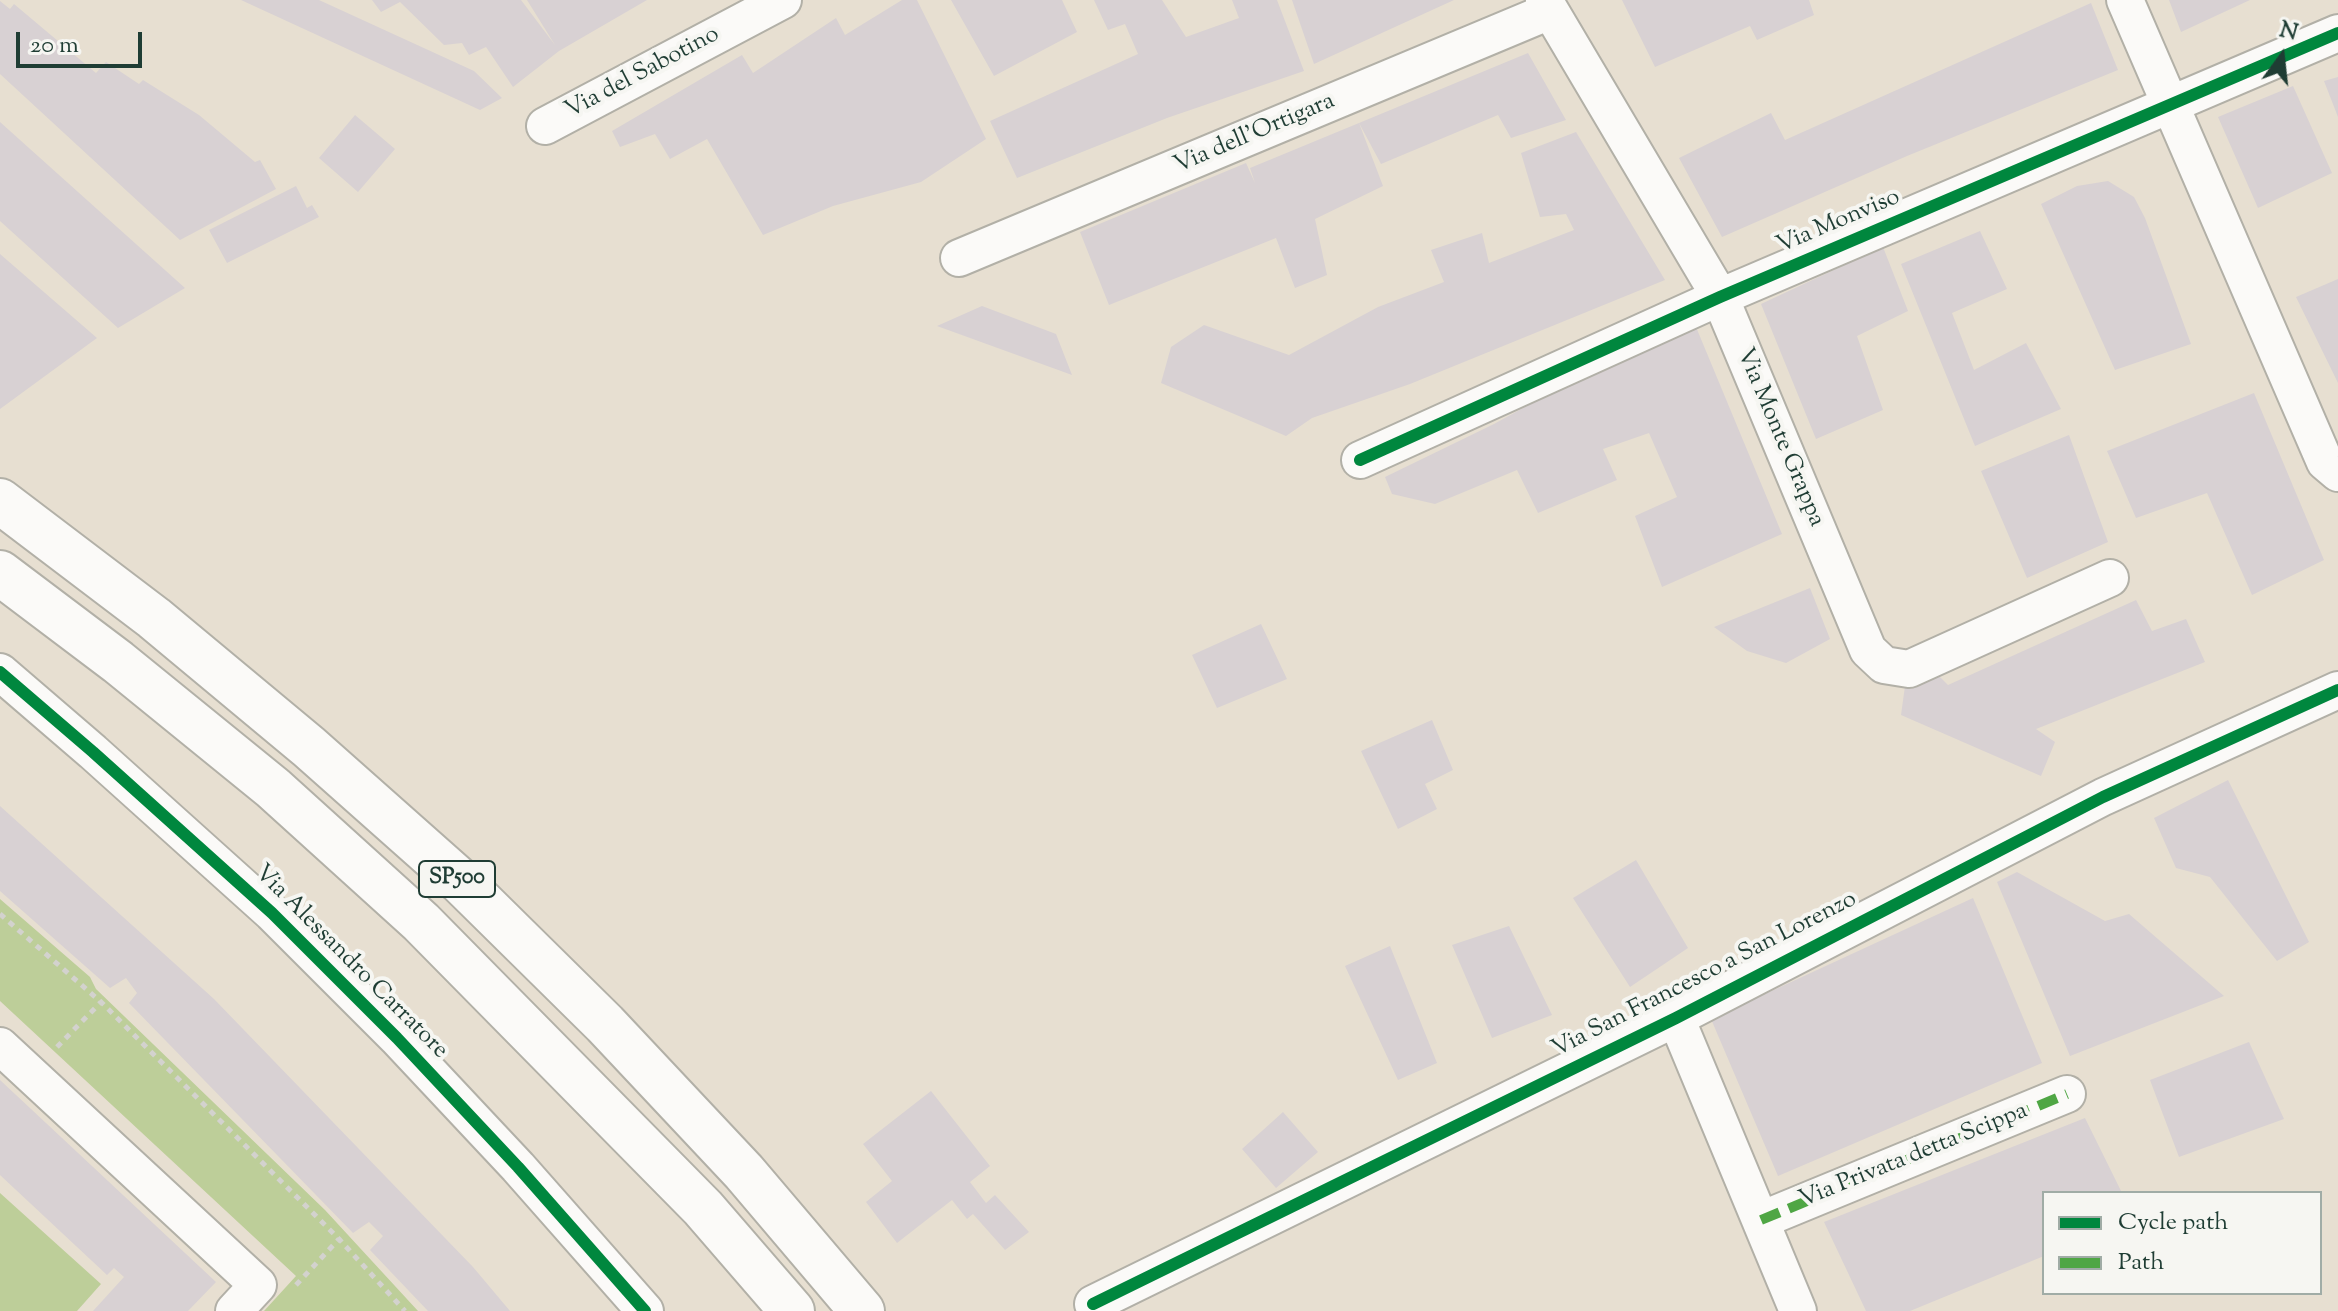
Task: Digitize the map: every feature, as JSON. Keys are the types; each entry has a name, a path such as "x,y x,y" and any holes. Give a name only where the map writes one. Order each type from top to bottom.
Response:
{"highway":[{"name":"SP500","path":"0,501 166,627 309,747 460,881 605,1024 712,1138 862,1311"},
{"name":"SP500","path":"0,573 118,662 273,788 421,922 693,1197 792,1311"}],"street":[{"name":"Via del Sabotino","path":"545,126 723,14 783,0"},
{"path":"2125,0 2325,462 2338,473"},
{"name":"Via dell'Ortigara","path":"959,258 1547,6"},
{"name":"Via Monte Grappa","path":"1547,6 1720,297 1868,650 1884,665 1909,669 2110,578"},
{"name":"Via Monviso","path":"1360,460 1720,297 2338,33"},
{"name":"Via Alessandro Carratore","path":"0,672 293,934 468,1113 645,1311"},
{"name":"Via San Francesco a San Lorenzo","path":"1093,1304 1676,1018 2103,797 2338,690"},
{"path":"1676,1018 1798,1311"},
{"path":"0,1046 258,1285 234,1311"},
{"name":"Via Privata detta Scippa","path":"1761,1220 2067,1094"}],"path":[{"path":"0,914 101,1002 339,1239 405,1311"},
{"path":"30,1075 101,1002"},
{"path":"258,1285 292,1290 339,1239"}],"green space":[{"path":"0,899 90,977 96,989 325,1210 418,1311 264,1311 296,1276 0,1001"},
{"path":"0,1193 101,1284 77,1311 0,1311"}],"building":[{"path":"241,0 319,0 474,71 502,98 480,110"},
{"path":"372,0 521,0 555,45 527,0 647,0 559,51 513,87 486,47 469,55 462,43 444,45 400,2 381,12"},
{"path":"902,0 917,0 986,139 921,182 833,206 763,235 707,139 670,159 655,134 620,147 612,131 742,55 753,73 836,18 845,35"},
{"path":"951,0 1062,0 1077,32 994,76"},
{"path":"1094,0 1162,0 1186,37 1239,18 1232,0 1277,0 1304,71 1167,118 1017,178 990,121 1138,54 1125,24 1108,30"},
{"path":"1292,0 1454,0 1314,64"},
{"path":"1622,0 1809,0 1814,15 1757,40 1750,26 1655,67"},
{"path":"2169,0 2250,0 2181,32"},
{"path":"0,1 10,9 14,4 96,73 106,62 139,84 143,80 199,115 255,162 260,160 276,189 180,240 0,74"},
{"path":"2091,3 2118,70 1907,156 1722,237 1679,158 1771,113 1785,140"},
{"path":"1528,53 1566,120 1511,138 1498,115 1381,164 1359,123"},
{"path":"2338,77 2338,117 2324,81"},
{"path":"2293,86 2332,173 2258,208 2218,117"},
{"path":"355,115 395,149 358,192 319,158"},
{"path":"0,122 185,288 118,328 0,221"},
{"path":"1359,123 1383,186 1315,219 1327,275 1295,288 1276,238 1109,305 1080,232 1246,163 1255,183 1250,168"},
{"path":"1576,132 1665,280 1410,384 1312,418 1286,436 1161,383 1171,347 1204,325 1289,355 1378,307 1444,282 1431,250 1482,233 1489,263 1574,230 1566,214 1540,217 1521,153"},
{"path":"2108,181 2134,197 2145,218 2191,344 2115,370 2041,204 2077,186"},
{"path":"296,186 307,208 312,205 319,217 227,263 209,230"},
{"path":"1980,231 2007,289 1952,313 1974,370 2026,343 2061,409 1975,446 1901,264"},
{"path":"1883,247 1908,311 1857,336 1883,410 1816,439 1761,304"},
{"path":"0,254 97,338 0,409"},
{"path":"2338,279 2338,383 2296,297"},
{"path":"982,306 1056,334 1072,375 937,326"},
{"path":"1696,327 1782,534 1662,587 1635,516 1677,497 1649,433 1603,449 1617,480 1538,513 1517,470 1435,504 1392,494 1385,477 1494,424 1572,381"},
{"path":"2254,393 2324,560 2252,595 2207,493 2136,518 2107,451"},
{"path":"2069,435 2108,542 2027,578 1981,471"},
{"path":"1810,588 1830,639 1786,663 1747,651 1714,627"},
{"path":"2136,600 2152,631 2186,619 2205,662 2036,729 2055,742 2041,776 1901,715 1905,686 1937,674 1948,685"},
{"path":"1261,624 1287,679 1217,708 1192,655"},
{"path":"1432,720 1453,770 1425,784 1437,809 1398,829 1361,751"},
{"path":"2228,780 2309,942 2277,961 2210,877 2176,868 2154,818"},
{"path":"0,806 214,999 473,1267 510,1311 428,1311 370,1250 383,1236 369,1222 353,1233 129,1003 137,993 126,978 110,988 0,891"},
{"path":"1636,860 1688,948 1630,987 1573,898"},
{"path":"2017,872 2105,921 2129,914 2224,996 2070,1056 1997,882"},
{"path":"1973,898 2042,1063 1778,1176 1711,1019"},
{"path":"1509,926 1552,1015 1492,1038 1452,945"},
{"path":"1390,946 1437,1063 1398,1080 1345,966"},
{"path":"2249,1042 2284,1119 2179,1157 2150,1080"},
{"path":"0,1080 216,1282 188,1311 93,1311 124,1277 114,1268 107,1275 0,1175"},
{"path":"931,1091 990,1166 970,1182 986,1203 995,1195 1029,1232 1005,1250 973,1214 967,1219 952,1200 897,1243 866,1202 892,1181 863,1144"},
{"path":"1283,1112 1318,1152 1276,1188 1242,1149"},
{"path":"2085,1118 2121,1191 2042,1191 2042,1257 1910,1311 1866,1311 1824,1222"}],"marked path":[{"path":"1761,1220 2067,1094"}],"cycle path":[{"path":"1360,460 1720,297 2338,33"},
{"path":"0,672 272,913 397,1038 518,1167 645,1311"},
{"path":"1093,1304 1676,1018 2103,797 2338,690"}]}
